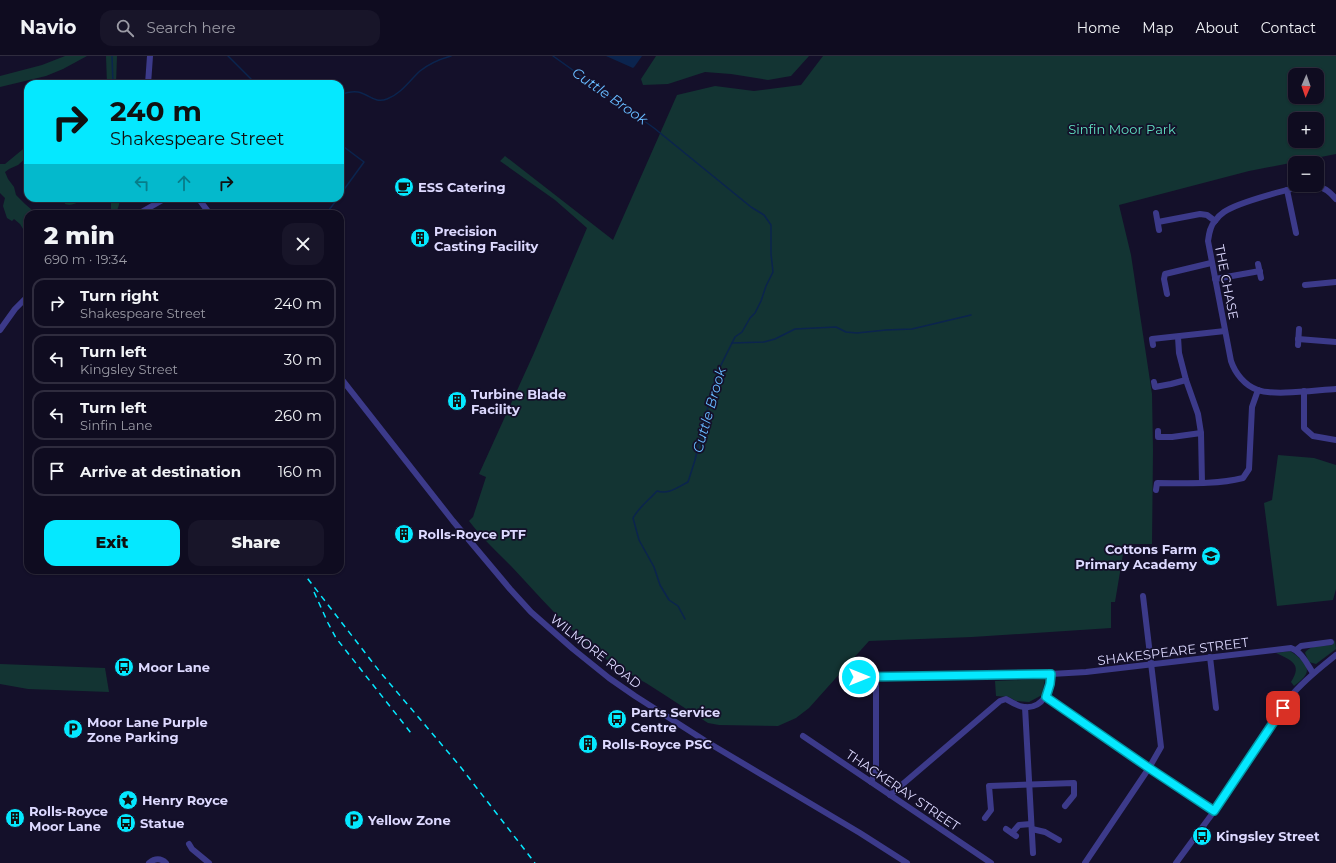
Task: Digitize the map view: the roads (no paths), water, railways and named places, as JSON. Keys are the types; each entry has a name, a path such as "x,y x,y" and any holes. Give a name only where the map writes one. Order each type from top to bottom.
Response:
{"street":[{"path":"148,80 150,56"},
{"path":"1158,222 1200,214 1207,215 1215,221 1225,212 1238,206 1287,190 1306,186 1317,186 1335,194"},
{"path":"1287,190 1296,233"},
{"path":"145,210 159,202"},
{"path":"1156,213 1159,230"},
{"name":"THE CHASE","path":"1215,221 1210,230 1208,241 1234,369 1249,386 1258,390"},
{"path":"1167,294 1164,279 1165,274 1212,263"},
{"path":"1258,264 1261,278"},
{"path":"1215,279 1260,271"},
{"path":"1305,285 1313,281 1336,282"},
{"path":"0,330 15,309 24,300"},
{"path":"1299,329 1298,342 1336,342"},
{"path":"1153,345 1152,339 1226,335"},
{"path":"1178,337 1186,380 1198,414 1201,433 1202,482"},
{"path":"1154,382 1154,387 1186,380"},
{"name":"WILMORE ROAD","path":"344,382 453,521 510,589 531,612 573,649 609,678 707,742 860,833 907,863"},
{"path":"1156,490 1156,484 1232,480 1243,478 1249,469 1252,407 1258,390 1275,392 1336,389"},
{"path":"1304,391 1304,428 1313,436 1336,440"},
{"path":"1158,431 1158,437 1172,438 1201,433"},
{"path":"1085,863 1161,748 1143,596"},
{"name":"SHAKESPEARE STREET","path":"859,677 1051,674 1086,672 1291,648 1296,650 1301,646 1331,642"},
{"path":"1296,650 1314,672"},
{"path":"1176,863 1214,811 1291,696 1314,672 1336,655"},
{"path":"1210,657 1216,708"},
{"path":"890,795 1000,701 1006,700 1025,707 1035,705 1046,697 1051,674"},
{"path":"871,782 876,771 876,677"},
{"path":"1046,697 1214,811"},
{"path":"1025,707 1033,854"},
{"name":"THACKERAY STREET","path":"803,736 991,863"},
{"path":"985,818 991,810 990,786 1074,783 1074,795 1065,806"},
{"path":"1006,829 1014,834 1019,825 1032,827 1045,832 1058,840"},
{"path":"189,844 192,849 209,863"},
{"path":"149,863 152,860 158,859 168,863"}],"water":[{"path":"606,56 642,56 633,68"}],"waterway":[{"path":"112,56 113,80"},
{"name":"Cuttle Brook","path":"228,56 252,80"},
{"name":"Cuttle Brook","path":"344,94 356,92 362,93 375,100 387,99 397,94 424,68 443,58 451,56"},
{"name":"Cuttle Brook","path":"553,56 654,128 751,207 764,215 771,225 771,254 773,272 755,313 750,318 742,332 735,337 718,371 688,482 669,491 657,491 641,507 633,518 639,540 654,567 660,585 669,600 678,606 685,619"},
{"path":"344,147 364,162 344,190"},
{"path":"329,210 335,202"},
{"path":"732,343 764,342 775,339 795,329 836,327 846,332 857,333 912,329 971,315"}],"railway":[{"path":"304,574 380,672 459,765 535,863"},
{"path":"314,592 336,638 411,733"}],"place":[{"name":"ESS Catering","path":"404,187"},
{"name":"Precision Casting Facility","path":"420,238"},
{"name":"Turbine Blade Facility","path":"457,401"},
{"name":"Rolls-Royce PTF","path":"404,534"},
{"name":"Cottons Farm Primary Academy","path":"1211,556"},
{"name":"Moor Lane","path":"124,667"},
{"name":"Parts Service Centre","path":"617,719"},
{"name":"Moor Lane Purple Zone Parking","path":"73,729"},
{"name":"Rolls-Royce PSC","path":"588,744"},
{"name":"Henry Royce","path":"128,800"},
{"name":"Rolls-Royce Moor Lane","path":"15,818"},
{"name":"Yellow Zone","path":"354,820"},
{"name":"Statue","path":"126,823"},
{"name":"Kingsley Street","path":"1202,836"}],"park label":[{"name":"Sinfin Moor Park","path":"1122,129"}]}
